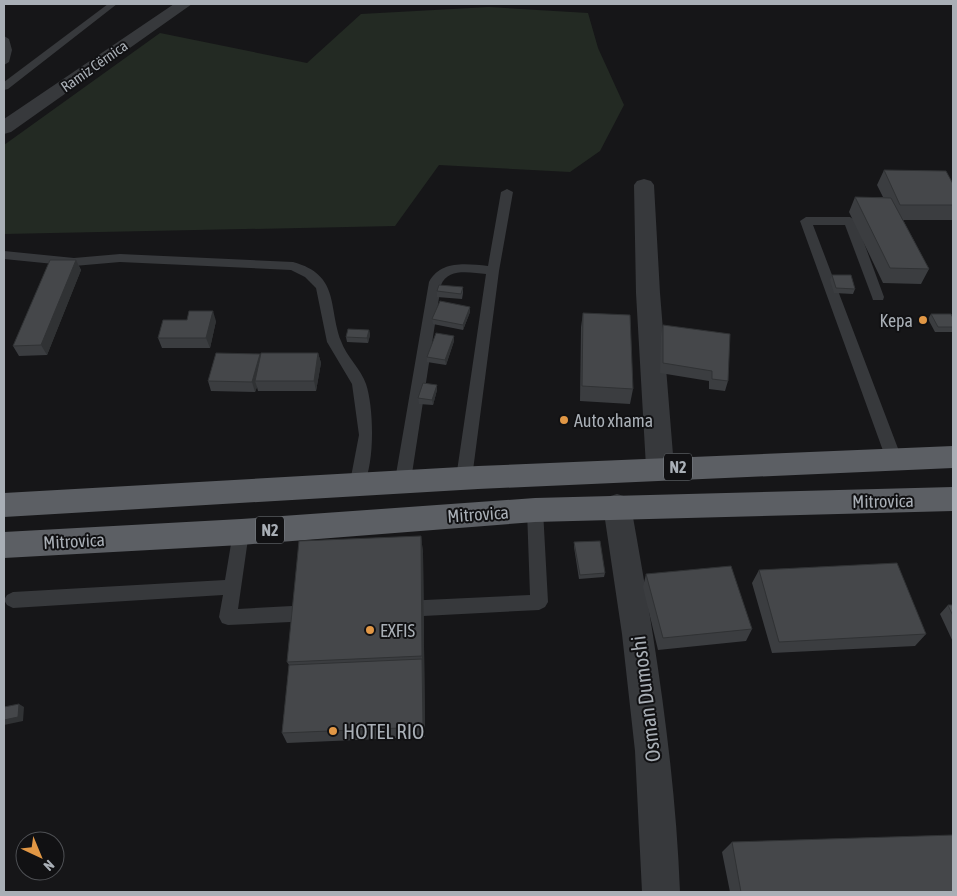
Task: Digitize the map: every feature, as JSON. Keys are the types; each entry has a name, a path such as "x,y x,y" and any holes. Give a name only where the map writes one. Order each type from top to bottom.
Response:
{"highway":[{"name":"Mitrovica","path":"4,505 358,482 660,467 953,457"},
{"name":"Mitrovica","path":"4,545 241,532 535,510 617,506 953,499"}],"street":[{"name":"Ramiz Cërnica","path":"4,128 184,4"},
{"path":"644,185 648,293 660,467"},
{"name":"Osman Dumoshi","path":"617,506 638,634 653,751 661,892"}],"lane":[{"path":"4,87 114,4"},
{"path":"4,39 7,50 4,62"},
{"path":"464,478 493,271 507,192"},
{"path":"878,298 850,221 806,221 894,459"},
{"path":"4,255 74,262 120,258 294,266 309,274 322,286 334,342 359,384 366,435 358,482"},
{"path":"403,480 437,279 444,272 455,269 493,271"},
{"path":"384,610 539,602 535,510"},
{"path":"241,532 228,617 326,612"},
{"path":"13,600 233,587"}],"shaded area":[{"path":"489,7 588,13 598,48 624,105 600,151 570,172 439,165 395,226 4,234 4,145 160,33 307,63 361,14"}],"building":[{"path":"884,170 946,171 953,184 953,205 900,205"},
{"path":"855,197 891,198 929,269 890,268"},
{"path":"50,260 76,260 41,345 13,346"},
{"path":"832,275 851,275 855,289 836,288"},
{"path":"439,285 463,287 461,294 437,291"},
{"path":"440,301 470,307 463,325 432,319"},
{"path":"189,311 213,311 206,338 158,338 163,320 187,320"},
{"path":"583,313 630,315 633,389 582,386"},
{"path":"931,314 951,314 953,327 938,327"},
{"path":"663,325 730,334 728,381 712,379 712,371 663,363"},
{"path":"348,329 369,330 367,338 346,337"},
{"path":"436,333 454,336 445,360 427,357"},
{"path":"216,353 260,354 252,382 208,381"},
{"path":"261,353 318,353 314,381 255,381"},
{"path":"423,383 437,385 432,400 418,398"},
{"path":"421,536 422,656 287,662 299,541"},
{"path":"600,541 605,573 580,575 574,542"},
{"path":"897,563 926,634 779,642 759,570"},
{"path":"731,566 752,629 663,638 646,574"},
{"path":"948,605 953,605 953,616"},
{"path":"422,659 423,727 282,733 289,665"},
{"path":"19,704 18,717 4,720 4,707"},
{"path":"953,835 953,892 741,892 732,842"}],"place":[{"name":"Kepa","path":"923,320"},
{"name":"Auto xhama","path":"564,420"},
{"name":"EXFIS","path":"370,630"},
{"name":"HOTEL RIO","path":"333,731"}]}
